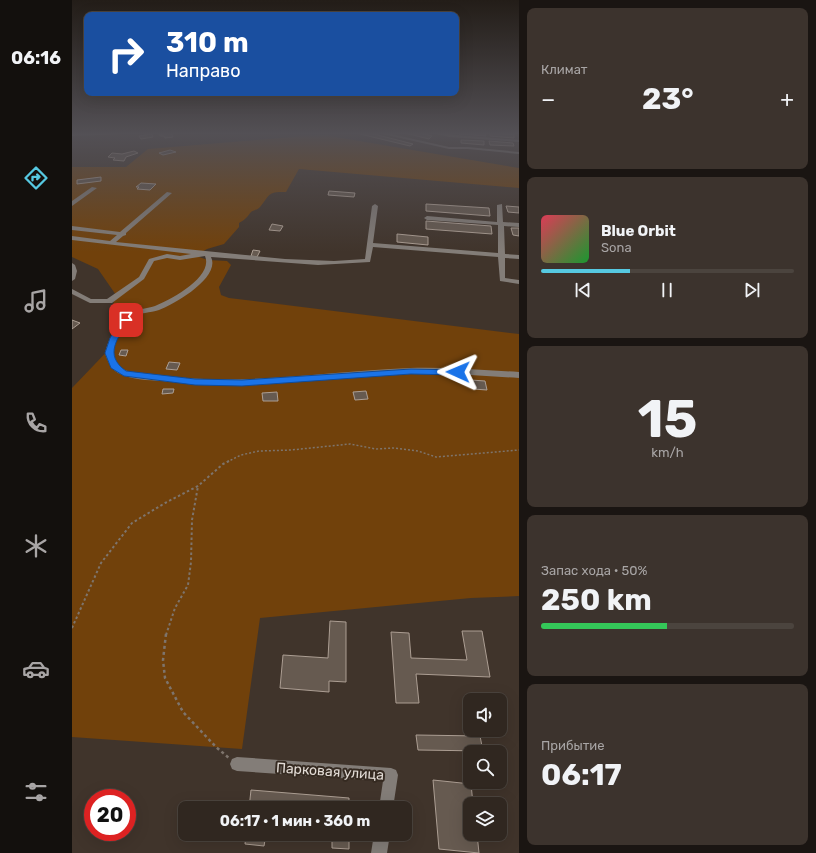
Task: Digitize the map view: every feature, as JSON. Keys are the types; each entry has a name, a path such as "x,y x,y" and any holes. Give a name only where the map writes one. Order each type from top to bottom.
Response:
{"street":[{"path":"72,204 94,188"},
{"path":"111,243 124,234 169,193"},
{"path":"500,205 502,280 519,282"},
{"path":"72,238 286,262 342,264 362,262 368,261 375,206"},
{"path":"427,218 519,225"},
{"path":"72,228 124,234"},
{"path":"370,245 519,257"},
{"path":"72,291 90,301 109,301 142,278 151,260 167,256 186,258 207,254"},
{"path":"207,254 211,258 212,262 209,271 193,286 158,308 132,315 126,320 114,338 109,353 114,366 124,373 157,378 202,382 242,383 411,371 519,375"},
{"path":"72,266 74,271 72,279"},
{"name":"Парковая улица","path":"237,764 391,775 387,801"},
{"path":"379,853 381,841"}],"path":[{"path":"72,628 101,564 132,523 165,503 198,486 223,464 241,455 259,451 291,450 350,444 376,449 393,448 418,451 436,457 519,450"},
{"path":"198,486 192,520 191,562 188,584 174,608 166,633 163,660 165,678 183,712 216,747 237,764"}],"shaded area":[{"path":"72,173 297,173 286,192 275,192 269,195 259,208 252,211 239,223 239,227 224,244 207,249 200,253 199,257 208,260 227,261 231,265 219,287 221,295 229,298 519,334 519,596 471,598 260,618 242,749 72,737 72,388 117,341 111,311 116,295 98,269 72,257"},
{"path":"343,173 519,173 519,188"}],"building":[{"path":"101,177 101,181 77,184 77,180"},
{"path":"141,183 156,184 150,190 137,189 139,187 136,187"},
{"path":"329,191 355,193 354,197 328,195"},
{"path":"426,204 489,208 490,216 426,211"},
{"path":"506,206 519,207 519,213 508,212"},
{"path":"426,221 491,226 492,234 426,229"},
{"path":"272,224 283,226 280,231 269,230"},
{"path":"511,228 519,228 519,236 513,235"},
{"path":"397,234 428,237 428,245 397,242"},
{"path":"253,250 260,251 257,257 251,256"},
{"path":"72,320 80,323 72,329"},
{"path":"121,350 128,350 126,356 119,355"},
{"path":"169,362 180,363 177,370 166,369"},
{"path":"471,380 485,381 487,390 473,389"},
{"path":"163,389 174,389 173,393 162,394"},
{"path":"366,391 368,399 355,400 353,392"},
{"path":"277,392 278,401 263,401 262,393"},
{"path":"330,621 346,622 346,682 329,681 329,692 280,688 283,655 328,658"},
{"path":"462,631 482,631 490,677 416,674 419,703 396,703 391,632 409,633 411,658 467,660"},
{"path":"416,735 480,737 482,745 463,745 463,751 418,750"},
{"path":"433,780 463,783 463,789 472,789 472,797 463,797 463,841 478,841 479,853 439,849"},
{"path":"251,790 349,798 349,801 250,801"},
{"path":"245,841 265,841 264,846 245,844"},
{"path":"332,841 349,841 349,849 332,848"}],"route":[{"path":"126,320 114,338 109,353 114,366 124,373 195,382 242,383 411,371 458,372"}]}
